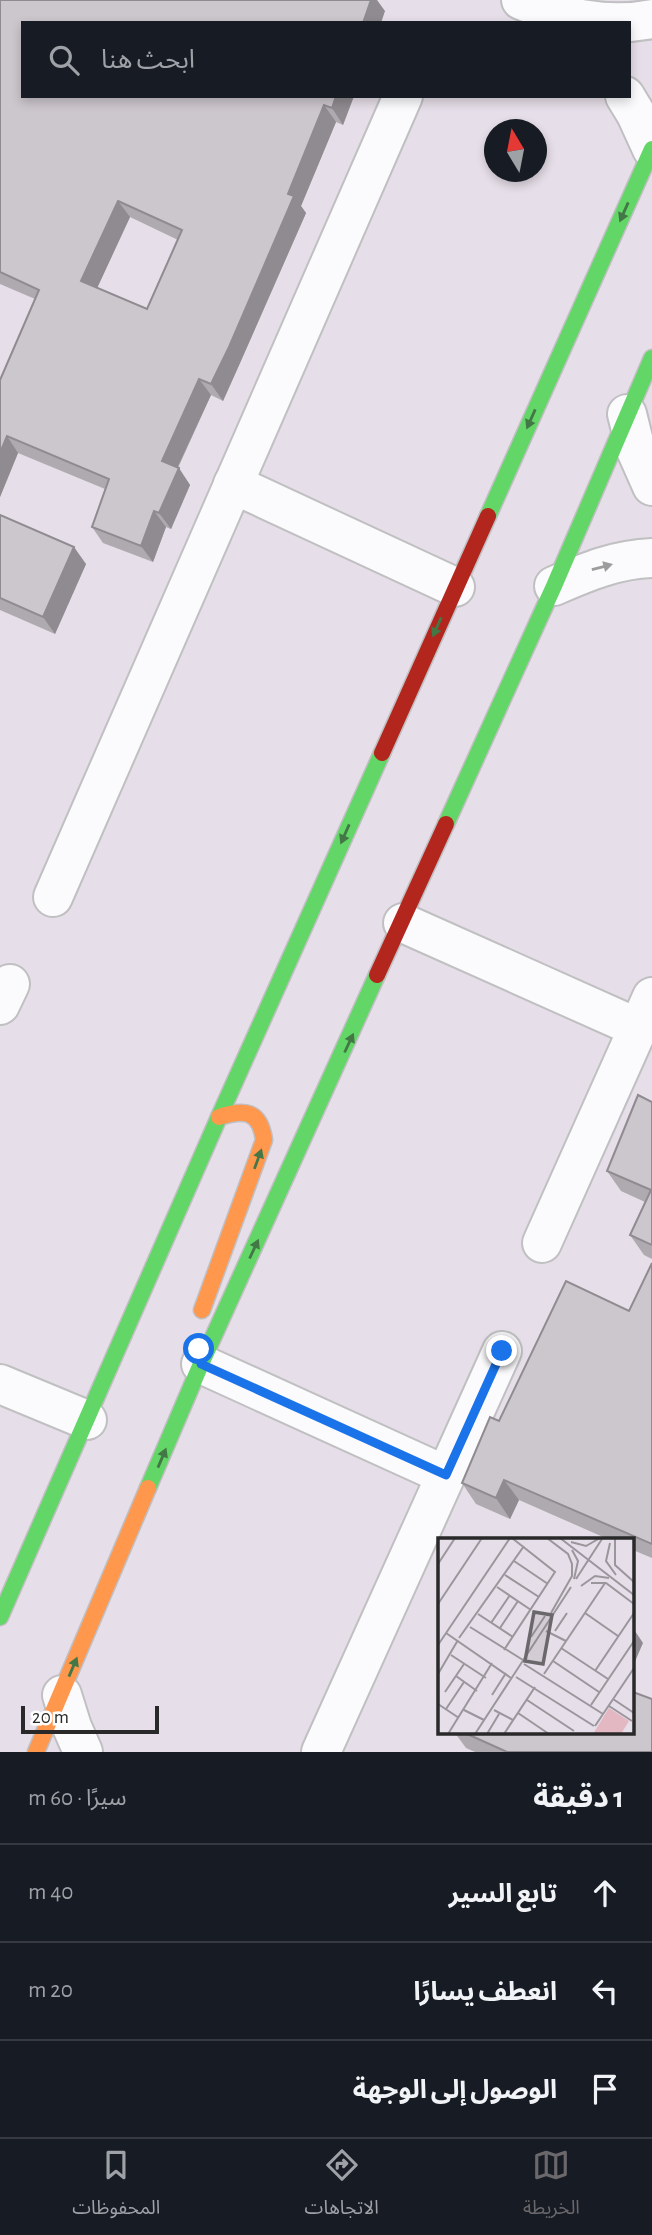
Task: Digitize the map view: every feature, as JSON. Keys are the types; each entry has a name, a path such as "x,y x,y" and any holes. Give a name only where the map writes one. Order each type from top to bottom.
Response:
{"main road":[{"path":"0,1617 219,1117 652,149"},
{"path":"36,1752 201,1364 403,923 554,586 652,358"},
{"path":"201,1364 199,1341 203,1303 264,1140 264,1130 250,1114 240,1112 219,1117"}],"street":[{"path":"542,11 600,21"},
{"path":"623,21 652,19"},
{"path":"52,897 402,98"},
{"path":"626,98 652,149"},
{"path":"626,414 636,450 652,486"},
{"path":"233,484 455,587"},
{"path":"554,586 594,568 638,558 652,558"},
{"path":"403,923 645,1012 542,1243"},
{"path":"321,1752 502,1351"},
{"path":"201,1364 446,1475"},
{"path":"0,1384 87,1420"},
{"path":"62,1695 83,1752"}],"building":[{"path":"0,0 371,0 364,21 21,21 21,98 335,98 332,108 324,105 288,194 294,196 229,347 211,384 199,379 162,461 179,468 159,513 154,511 141,546 92,527 109,479 7,436 0,453 0,380 39,290 0,272","holes":["118,201 182,230 147,309 81,281"]},
{"path":"0,515 74,547 43,617 0,598"},
{"path":"638,1095 652,1102 652,1245 630,1235 651,1190 607,1171"},
{"path":"652,1263 652,1544 504,1480 496,1498 462,1483 490,1417 499,1421 566,1281 629,1311"},
{"path":"634,1692 652,1699 652,1752 507,1752 467,1734 634,1734"}],"traffic: fast":[{"path":"488,516 652,149"},
{"path":"446,824 554,586 652,358"},
{"path":"0,1617 382,753"},
{"path":"148,1488 201,1364 377,975"}],"traffic: slow":[{"path":"202,1310 264,1140 255,1117 243,1113 219,1117"},
{"path":"36,1752 148,1488"}],"traffic: jam":[{"path":"382,753 488,516"},
{"path":"377,975 446,824"}],"route":[{"path":"199,1349 201,1364 446,1475 502,1351"}]}
